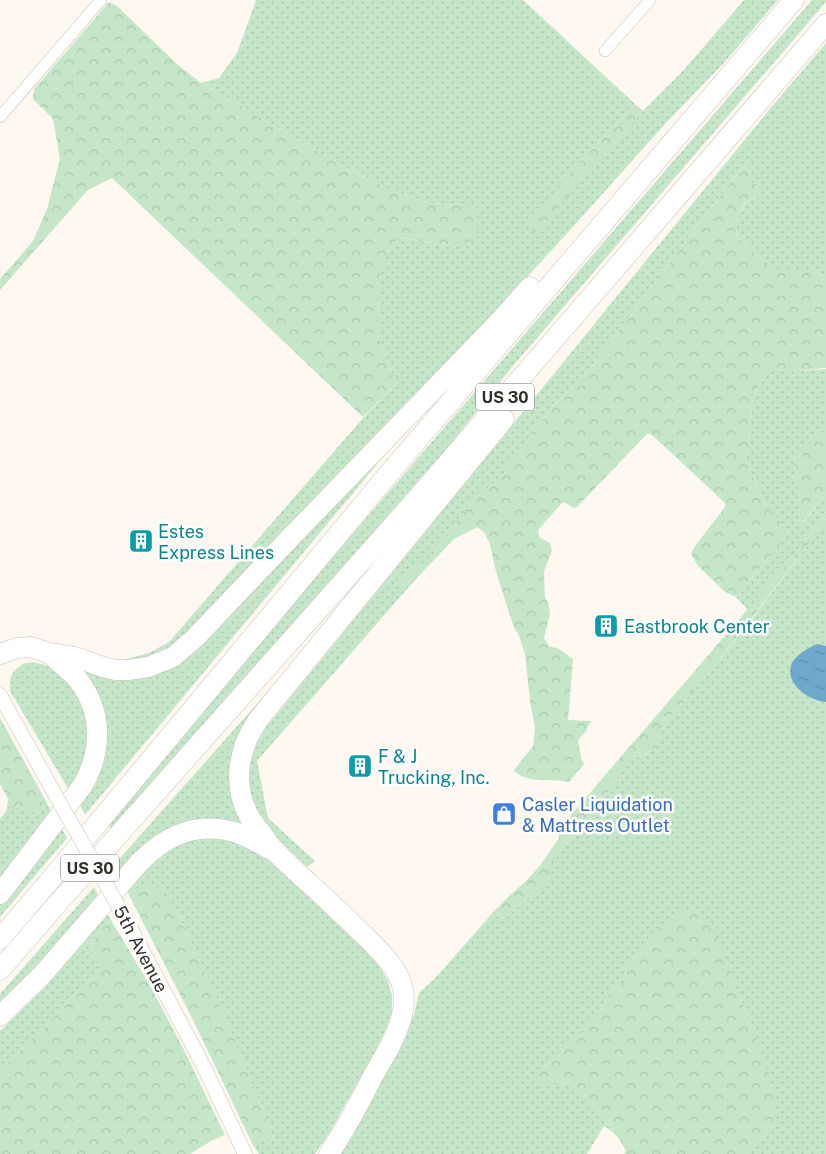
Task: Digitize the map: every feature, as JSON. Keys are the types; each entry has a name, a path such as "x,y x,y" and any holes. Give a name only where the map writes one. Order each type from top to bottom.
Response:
{"highway":[{"name":"US 30","path":"0,939 392,470 794,0"},
{"name":"US 30","path":"0,970 58,902 421,494 826,24"},
{"path":"0,654 10,649 23,647 37,648 110,669 128,670 159,664 183,650 497,324 669,130 707,102"},
{"path":"329,1154 353,1115 394,1038 403,1010 403,989 399,976 380,951 276,852 247,813 242,801 239,778 241,757 247,738 252,728 640,253 710,159"},
{"path":"0,894 83,785 93,763 96,750 97,724 87,694 74,675 49,653"},
{"path":"0,1016 42,975 139,863 160,844 181,833 192,830 214,829 239,833 276,852"}],"street":[{"path":"0,117 101,0"},
{"path":"605,51 650,0"},
{"name":"5th Avenue","path":"0,695 129,925 205,1069 245,1154"}],"green space":[{"path":"256,0 523,0 635,104 583,159 536,232 643,111 682,72 744,0 778,0 722,65 665,124 520,285 169,653 124,664 126,659 149,653 169,642 363,418 396,384 378,335 379,281 386,253 397,237 457,247 465,205 427,203 390,190 343,166 201,83 219,78 237,53"},
{"path":"812,0 826,0 826,2 512,367 450,445 111,828 108,826 325,566"},
{"path":"109,2 117,6 178,65 201,83 343,166 390,190 427,203 465,205 477,215 478,237 457,247 398,237 386,253 379,281 378,335 396,384 363,417 112,178 88,190 0,290 0,279 33,241 47,209 60,159 53,119 33,99 34,89"},
{"path":"826,43 826,275 803,270 777,270 755,254 736,235 738,216 746,202 760,196 755,184 747,181 751,171 745,165 589,370 554,405 501,477 476,497 437,547 433,558 421,566 414,567 408,574 395,579 398,583 414,581 257,761 268,818 315,861 307,867 275,836 255,810 248,775 251,759 265,729 774,104"},
{"path":"635,104 643,111 536,233 531,228 529,220"},
{"path":"745,165 751,171 747,181 762,189 760,196 745,202 738,216 736,235 755,254 777,270 803,270 826,275 826,368 797,371 774,369 763,378 753,398 746,463 767,507 790,532 736,597 725,592 698,566 691,554 725,507 725,503 651,434 647,434 577,507 574,508 564,502 561,504 539,529 538,533 540,538 550,543 552,551 544,571 545,598 548,602 550,614 544,638 549,646 559,649 573,659 568,720 591,721 586,731 578,740 584,764 569,782 525,777 514,770 533,746 535,727 530,702 525,654 513,625 495,568 490,544 484,532 477,527 454,539 414,581 398,583 395,579 408,574 414,567 421,566 427,558 433,558 437,547 476,497 501,477 554,405 589,370"},
{"path":"774,369 797,371 826,369 826,432 817,432 793,459 795,469 793,478 798,488 800,523 803,523 826,494 826,512 796,553 748,610 736,597 790,532 767,507 746,463 753,398 763,378"},
{"path":"817,432 826,432 826,494 800,523 798,488 793,478 795,469 793,459 797,452"},
{"path":"375,461 378,463 85,815 80,805 94,782 80,667 141,677"},
{"path":"826,512 826,519 808,545 710,672 668,719 657,746 643,756 629,757 613,786 601,798 591,813 589,826 574,830 551,863 551,877 505,918 499,917 496,909 539,867 559,838 558,830 796,553"},
{"path":"826,519 826,1154 746,1154 749,1149 767,1134 755,1036 738,994 653,933 645,948 627,965 624,983 608,995 585,1032 563,1050 556,1059 543,1067 551,1085 572,1083 611,1123 613,1132 604,1126 587,1154 340,1154 407,1033 419,993 439,974 496,909 499,917 505,918 551,877 551,863 574,830 589,826 591,814 601,798 613,786 629,757 643,756 657,746 668,719 710,672"},
{"path":"302,653 254,713 242,820 239,824 223,821 118,875 113,866"},
{"path":"25,663 37,663 50,667 61,675 78,697 83,710 87,723 87,750 82,766 69,790 10,691 12,674"},
{"path":"0,718 46,801 34,812 17,808 8,799 0,784"},
{"path":"8,799 17,808 34,812 46,801 51,812 0,879 0,819 7,810"},
{"path":"61,827 67,838 0,917 0,905"},
{"path":"222,837 260,852 283,873 365,950 387,979 392,995 392,1012 377,1048 330,1132 315,1154 259,1154 252,1143 274,1139 222,1010 177,912 135,889 129,895 127,891 154,862 169,850 195,839"},
{"path":"145,885 164,889 177,912 222,1010 274,1139 252,1143 194,1022 129,895 135,889"},
{"path":"94,887 99,897 63,939 0,1005 0,994"},
{"path":"688,909 704,919 721,945 738,994 766,1063 777,1114 775,1124 746,1154 624,1154 626,1151 613,1132 611,1123 572,1083 551,1085 539,1083 536,1072 556,1059 585,1030 601,1009 608,995 624,983 627,965 645,948 653,933"},
{"path":"108,914 111,920 92,940 91,949 100,968 42,1030 0,1070 0,1031 43,989"},
{"path":"111,920 152,989 225,1135 190,1154 0,1154 0,1070 42,1030 100,968 91,949 92,940"}],"water":[{"path":"817,644 826,646 826,702 812,698 799,690 791,677 790,670 794,660"}],"place":[{"name":"Estes Express Lines","path":"141,541"},
{"name":"Eastbrook Center","path":"606,626"},
{"name":"F & J Trucking, Inc.","path":"360,766"},
{"name":"Casler Liquidation & Mattress Outlet","path":"504,814"}]}
